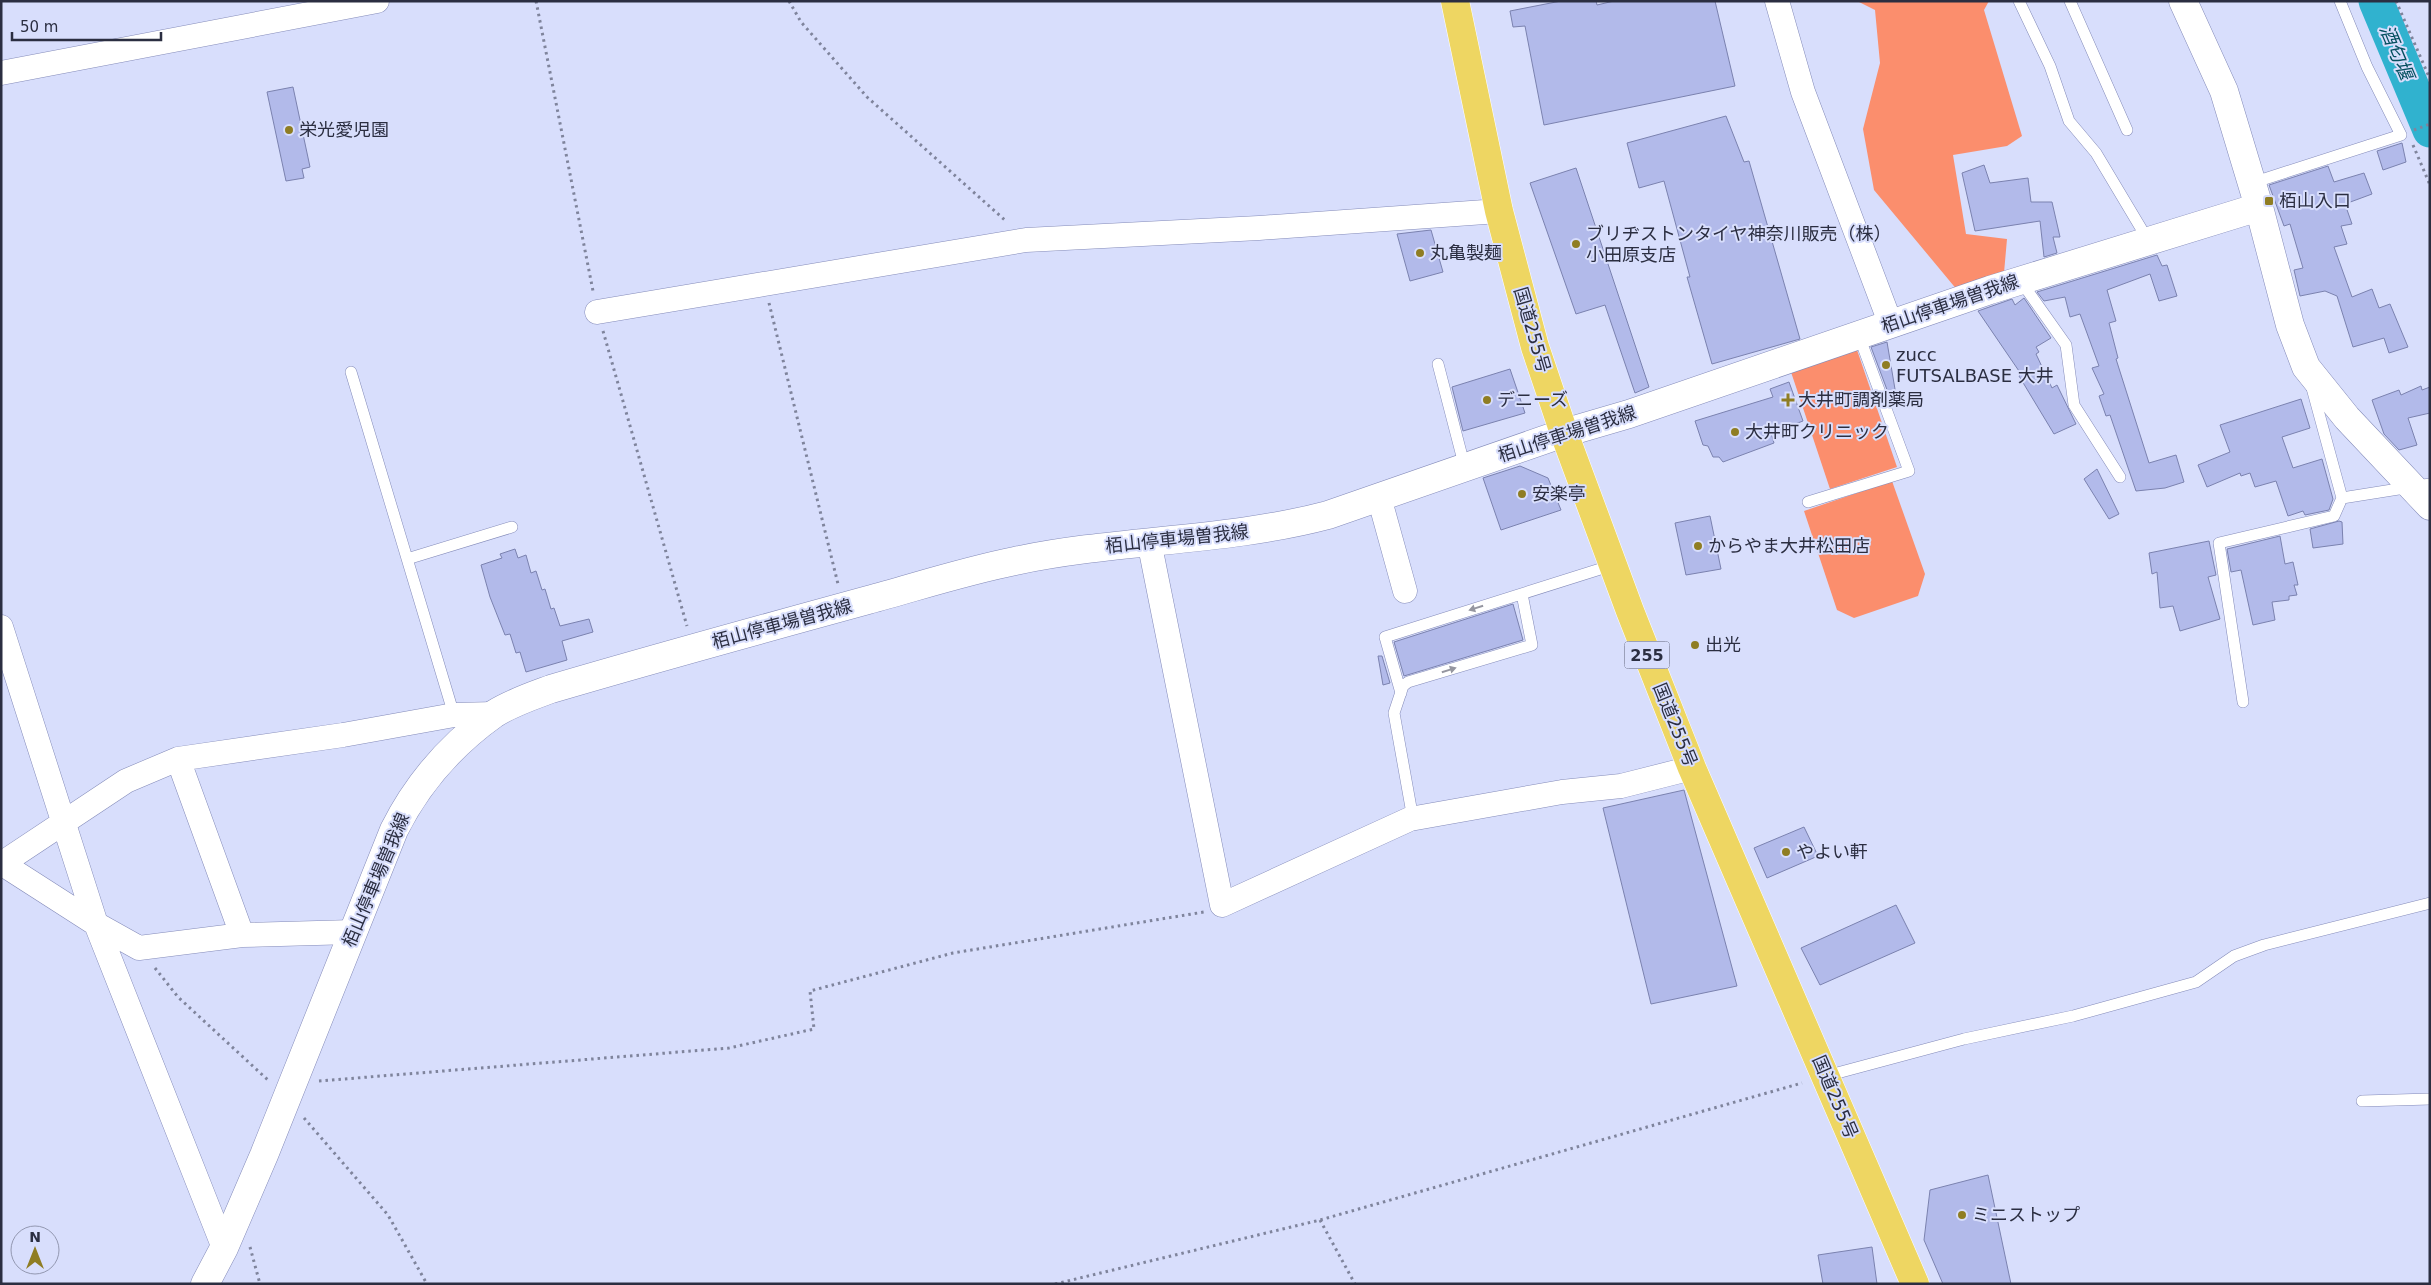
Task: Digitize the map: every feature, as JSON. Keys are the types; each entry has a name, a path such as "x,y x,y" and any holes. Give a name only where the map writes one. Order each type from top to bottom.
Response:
{"highway":[{"name":"国道255号","path":"1456,1 1499,211 1535,347 1564,433 1692,768 1915,1284"}],"main road":[{"path":"2183,1 2224,91 2256,195 2290,325 2306,367 2348,418 2424,492"},
{"name":"栢山停車場曽我線","path":"205,1284 224,1248 290,1091 404,809 445,755 495,714 551,689 1014,561 1071,551 1296,523 1379,497 1564,433 1629,414 2020,280 2148,240 2256,195"}],"street":[{"path":"1,73 377,1"},
{"path":"1777,1 1802,92 1890,325"},
{"path":"597,312 1026,240 1259,228 1499,211"},
{"path":"1379,497 1406,591"},
{"path":"1149,541 1222,905 1413,819 1562,792 1621,786 1692,768"},
{"path":"1,627 65,822 96,924 224,1248"},
{"path":"353,932 242,935 139,948 96,924 1,863 126,781 178,759 343,735 454,715 495,714"},
{"path":"178,759 242,935"}],"lane":[{"path":"2019,1 2050,66 2069,121 2096,153 2148,240"},
{"path":"2070,1 2128,130"},
{"path":"2256,195 2401,136 2367,67 2340,1"},
{"path":"2020,280 2066,345 2074,405 2120,477"},
{"path":"1808,502 1909,471 1859,336"},
{"path":"1438,364 1465,468"},
{"path":"2243,702 2219,542 2334,516 2342,498 2306,367"},
{"path":"351,372 454,715"},
{"path":"2342,498 2424,492"},
{"path":"407,559 512,527"},
{"path":"1402,689 1385,637 1613,565"},
{"path":"1413,819 1394,713 1402,689 1408,682 1532,645 1522,594"},
{"path":"1826,1076 1964,1039 2073,1016 2196,982 2234,956 2264,945 2430,903"},
{"path":"2362,1101 2430,1099"}],"path":[{"path":"789,1 801,22 867,97 1026,240"},
{"path":"2396,1 2430,79"},
{"path":"2411,141 2430,185"},
{"path":"764,283 843,607"},
{"path":"290,1091 729,1048 814,1028 810,991 953,954 1211,911 1222,905"},
{"path":"139,948 178,997 290,1091 388,1215 427,1284"},
{"path":"1055,1284 1320,1220 1826,1076"},
{"path":"1320,1220 1355,1284"}],"shaded area":[{"path":"1857,1 1989,1 1984,10 2022,136 2007,146 1953,155 1966,234 2007,239 2004,273 1958,291 1874,190 1863,129 1880,63 1875,10"},
{"path":"1856,347 1897,467 1830,489 1790,369"},
{"path":"1892,481 1925,574 1918,596 1854,618 1837,610 1804,511"}],"building":[{"path":"1561,1 1596,1 1597,5 1614,1 1715,1 1735,86 1544,125 1525,26 1513,27 1510,11"},
{"name":"栄光愛児園","path":"293,87 310,167 302,169 304,178 286,181 267,92"},
{"path":"1726,116 1744,162 1749,161 1800,339 1712,364 1687,277 1690,277 1664,181 1639,188 1627,143"},
{"path":"2402,143 2406,162 2383,170 2377,151"},
{"path":"1984,165 1990,183 2028,178 2031,202 2052,202 2060,237 2053,237 2057,253 2044,257 2040,221 1975,231 1962,173"},
{"path":"2328,166 2334,182 2364,173 2372,194 2345,204 2352,224 2341,226 2347,244 2334,247 2352,297 2372,289 2379,308 2390,304 2408,347 2389,353 2384,338 2353,347 2337,296 2325,291 2300,296 2294,270 2303,268 2290,224 2284,226 2269,185"},
{"name":"ブリヂストンタイヤ神奈川販売（株） 小田原支店","path":"1576,168 1649,387 1635,393 1605,305 1576,314 1530,183"},
{"name":"丸亀製麺","path":"1431,230 1443,272 1410,281 1397,234"},
{"path":"2157,255 2162,266 2167,265 2177,296 2159,301 2150,274 2107,290 2116,321 2109,323 2118,358 2116,359 2149,463 2176,455 2184,482 2165,488 2136,491 2110,415 2106,416 2099,396 2104,394 2092,368 2099,366 2080,314 2070,317 2065,297 2044,301 2037,292"},
{"path":"2024,298 2051,338 2036,347 2039,352 2036,354 2052,388 2057,385 2076,424 2054,434 2019,376 2021,374 1978,311 2012,299 2015,305"},
{"path":"1887,342 1897,401 1892,403 1871,347"},
{"name":"デニーズ","path":"1510,369 1525,413 1463,431 1452,387"},
{"name":"大井町クリニック","path":"1789,382 1803,421 1771,433 1774,443 1723,462 1719,457 1713,457 1708,446 1703,445 1695,421 1773,397 1770,389"},
{"path":"2421,386 2422,390 2430,387 2430,413 2408,418 2417,445 2399,450 2384,434 2372,400 2399,390 2401,395"},
{"path":"2301,399 2310,428 2282,437 2293,468 2322,459 2333,499 2329,510 2305,515 2303,511 2288,516 2276,481 2255,487 2250,473 2241,476 2240,473 2207,487 2198,465 2230,452 2220,425"},
{"name":"安楽亭","path":"1520,466 1548,478 1561,510 1501,530 1483,478"},
{"path":"2097,469 2119,514 2109,519 2084,479"},
{"name":"からやま大井松田店","path":"1710,516 1721,569 1686,575 1675,523"},
{"path":"2339,521 2342,522 2343,544 2313,548 2310,529"},
{"path":"2280,536 2285,564 2293,562 2298,585 2294,585 2297,595 2289,596 2289,600 2272,602 2275,620 2253,625 2241,570 2231,572 2227,549"},
{"path":"2209,541 2216,575 2208,577 2220,619 2180,631 2173,606 2160,608 2157,572 2152,574 2149,553"},
{"path":"515,549 518,558 526,555 531,573 536,571 542,590 545,589 551,609 554,608 560,626 589,619 593,632 562,641 567,660 526,672 520,652 516,653 510,634 505,635 490,597 481,565 502,558 500,554"},
{"path":"1513,604 1523,640 1404,676 1394,642"},
{"path":"1378,656 1382,656 1390,683 1383,685"},
{"path":"1684,790 1737,986 1651,1004 1603,808"},
{"name":"やよい軒","path":"1804,827 1818,856 1767,878 1754,848"},
{"path":"1896,905 1915,943 1820,985 1801,948"},
{"name":"ミニストップ","path":"1988,1175 2011,1284 1943,1284 1924,1240 1930,1190"},
{"path":"1872,1247 1877,1284 1823,1284 1818,1255"}],"waterway":[{"name":"酒匂堰","path":"2376,1 2430,130"}],"place":[{"name":"栄光愛児園","path":"289,130"},
{"name":"栢山入口","path":"2269,201"},
{"name":"ブリヂストンタイヤ神奈川販売（株） 小田原支店","path":"1576,244"},
{"name":"丸亀製麺","path":"1420,253"},
{"name":"zucc FUTSALBASE 大井","path":"1886,365"},
{"name":"デニーズ","path":"1487,400"},
{"name":"大井町調剤薬局","path":"1788,400"},
{"name":"大井町クリニック","path":"1735,432"},
{"name":"安楽亭","path":"1522,494"},
{"name":"からやま大井松田店","path":"1698,546"},
{"name":"出光","path":"1695,645"},
{"name":"やよい軒","path":"1786,852"},
{"name":"ミニストップ","path":"1962,1215"}]}
